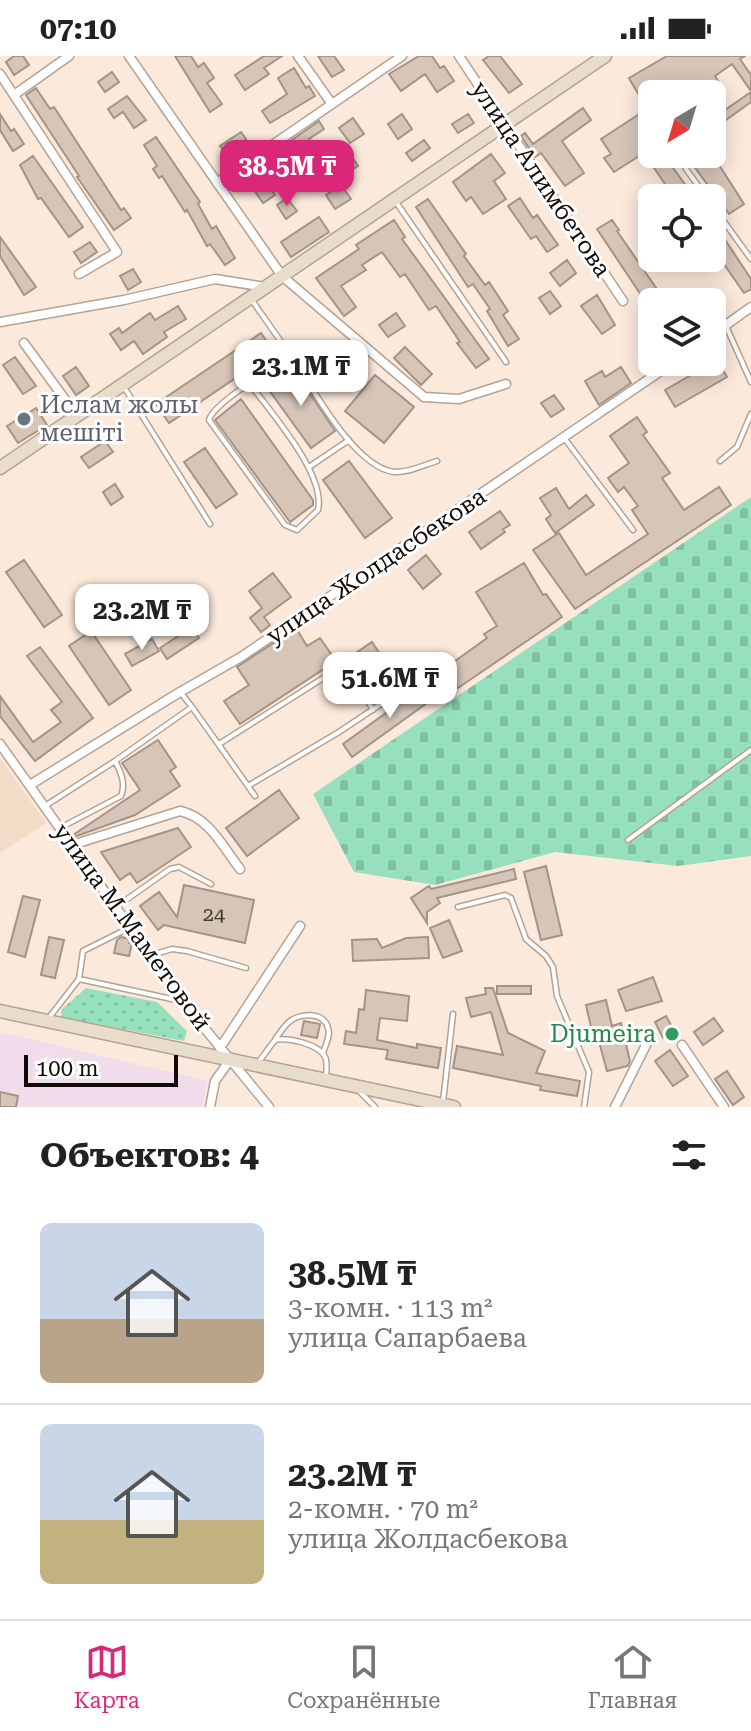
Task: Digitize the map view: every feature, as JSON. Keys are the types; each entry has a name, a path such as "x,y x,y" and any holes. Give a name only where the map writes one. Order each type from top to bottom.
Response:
{"street":[{"path":"14,95 69,56"},
{"path":"129,56 282,276 424,397 459,399 506,384"},
{"path":"298,56 332,104"},
{"path":"217,183 402,56"},
{"name":"улица Алимбетова","path":"459,56 623,301"},
{"path":"0,468 605,56"},
{"path":"0,74 117,252 79,274"},
{"path":"0,309 4,321 124,300 215,279 266,287"},
{"path":"726,325 751,307"},
{"path":"24,343 77,416"},
{"name":"улица Жолдасбекова","path":"30,785 241,657 654,376"},
{"name":"улица М.Маметовой","path":"0,744 183,1002 269,1107"},
{"path":"72,845 180,811 194,814 204,822 240,869"},
{"path":"220,1048 300,926"},
{"path":"0,1011 448,1106"},
{"path":"615,1107 651,1035"},
{"path":"682,1045 724,1107"},
{"path":"210,1107 215,1081 230,1060"}],"lane":[{"path":"686,169 697,184"},
{"path":"394,200 506,362"},
{"path":"726,224 751,259"},
{"path":"250,298 349,440 372,462 400,472 437,461"},
{"path":"726,325 751,382"},
{"path":"250,384 309,467 317,487 318,510 297,530 285,525 209,420 216,409 250,384 291,356"},
{"path":"122,385 210,524"},
{"path":"720,461 737,447 751,414"},
{"path":"565,439 633,530"},
{"path":"309,467 349,440"},
{"path":"219,744 339,668 353,679 373,710"},
{"path":"248,786 423,676"},
{"path":"180,692 255,796"},
{"path":"45,806 192,707"},
{"path":"628,840 751,750"},
{"path":"60,828 121,796 124,789 115,761"},
{"path":"116,907 170,869 179,867 211,884"},
{"path":"458,907 505,895 515,904 526,939 553,967 557,996 589,1072 584,1107"},
{"path":"46,1022 79,979 83,951 129,928"},
{"path":"150,956 172,949 246,968"},
{"path":"79,979 183,1002"},
{"path":"448,1106 453,1014"},
{"path":"256,1066 288,1023 305,1015 321,1018 327,1023 330,1031 323,1053"},
{"path":"275,1040 283,1038 323,1053 327,1060 325,1080"},
{"path":"355,1087 375,1107"}],"shaded area":[{"path":"0,758 46,823 0,853"},
{"path":"0,1032 208,1081 202,1107 0,1107"}],"green space":[{"path":"751,497 751,856 678,866 555,852 435,885 354,872 313,794"},
{"path":"86,988 157,1002 187,1031 184,1041 61,1017 62,1009"}],"building":[{"path":"14,56 23,56 29,65 14,75 6,62"},
{"path":"175,56 191,56 198,67 204,63 214,78 207,83 222,104 210,112"},
{"path":"264,56 282,56 264,68 269,74 245,90 235,75"},
{"path":"318,56 334,56 344,70 332,77"},
{"path":"419,56 432,56 440,68 444,66 454,81 437,92 425,74 401,91 389,74"},
{"path":"489,56 500,56 522,84 509,93 483,60"},
{"path":"667,56 745,56 740,59 751,75 751,91 732,64 715,76 718,80 638,80 638,94 629,78"},
{"path":"294,68 315,96 270,123 262,111 287,94 278,78"},
{"path":"112,72 119,82 105,92 98,82"},
{"path":"36,88 50,109 54,107 121,210 124,208 131,218 114,230 26,95"},
{"path":"751,92 751,102 726,120 726,109"},
{"path":"127,96 146,120 134,128 123,112 114,118 108,109"},
{"path":"583,108 591,120 562,141 584,173 565,186 541,153 535,157 521,136 525,133 533,144"},
{"path":"0,114 24,144 13,151 0,130"},
{"path":"402,114 412,129 398,139 388,124"},
{"path":"468,114 474,123 458,133 452,124"},
{"path":"638,115 638,157 614,172 604,158 611,154 601,139"},
{"path":"353,118 364,134 350,143 339,128"},
{"path":"319,121 324,129 309,139 312,142 300,151 292,140"},
{"path":"241,132 246,139 226,153 220,146"},
{"path":"156,137 200,202 198,204 212,229 216,226 235,258 225,265 210,244 207,246 187,210 185,212 162,176 159,178 153,169 157,166 144,145"},
{"path":"424,140 430,148 412,161 406,153"},
{"path":"349,152 358,166 342,176 333,163"},
{"path":"491,154 505,173 494,181 506,199 483,214 471,197 466,201 453,182"},
{"path":"33,156 83,227 69,237 41,198 38,199 20,165"},
{"path":"654,168 673,168 685,184 665,184"},
{"path":"695,168 721,168 744,204 729,214 726,210 726,184 707,184"},
{"path":"256,169 275,195 263,203 252,187 246,191 239,180"},
{"path":"341,185 351,199 335,209 326,195"},
{"path":"287,198 297,211 286,219 277,205"},
{"path":"520,198 533,218 537,215 558,245 547,252 536,236 531,239 508,206"},
{"path":"428,199 466,254 464,256 485,285 489,282 508,311 503,315 519,339 508,346 487,311 490,309 473,284 468,287 416,207"},
{"path":"319,217 329,232 291,257 281,242"},
{"path":"394,220 405,237 402,239 489,359 476,368 457,343 460,342 436,306 429,310 405,274 400,277 382,252 362,265 366,270 341,286 356,307 344,316 316,278 359,249 356,245"},
{"path":"612,220 638,262 638,272 645,272 656,288 638,288 638,290 597,229"},
{"path":"0,237 36,287 24,295 0,256"},
{"path":"726,241 751,279 751,289 744,293 726,267"},
{"path":"90,242 97,252 81,263 74,252"},
{"path":"567,260 576,273 560,286 550,273"},
{"path":"133,269 141,282 128,290 120,276"},
{"path":"550,291 561,306 550,314 539,298"},
{"path":"597,295 615,325 602,334 581,306"},
{"path":"178,306 186,319 164,332 167,337 143,354 134,341 121,350 110,334 119,328 122,333 150,313 155,320"},
{"path":"396,313 405,326 388,337 379,325"},
{"path":"261,333 274,352 169,423 156,404"},
{"path":"405,347 432,374 421,385 394,358"},
{"path":"15,357 36,386 23,394 3,365"},
{"path":"76,367 89,386 76,395 63,376"},
{"path":"292,367 335,431 311,448 266,386"},
{"path":"621,367 631,383 599,405 585,381 602,371 605,377"},
{"path":"375,375 414,407 384,443 345,411"},
{"path":"689,376 727,377 675,407 665,390"},
{"path":"554,395 564,409 551,417 541,403"},
{"path":"241,399 313,500 313,505 290,522 215,420"},
{"path":"36,408 47,425 18,443 7,426"},
{"path":"637,417 647,432 643,435 670,473 662,478 684,510 719,487 731,505 575,609 533,550 559,533 586,575 648,534 632,510 638,506 624,487 618,492 608,478 629,463 610,436"},
{"path":"105,441 113,452 89,468 81,457"},
{"path":"205,448 237,494 216,508 184,462"},
{"path":"349,461 392,518 365,538 323,480"},
{"path":"115,484 123,497 111,505 103,492"},
{"path":"556,488 569,509 586,495 594,505 555,533 546,519 551,515 540,498"},
{"path":"500,511 510,525 481,549 469,532"},
{"path":"426,555 441,574 423,589 408,570"},
{"path":"24,560 62,615 44,627 6,572"},
{"path":"524,563 543,595 546,594 562,617 458,688 444,669 487,638 484,634 497,626 476,592"},
{"path":"273,573 291,597 264,617 270,625 261,632 250,618 262,608 249,591"},
{"path":"192,627 199,638 167,659 160,648"},
{"path":"296,628 307,646 320,638 336,661 240,724 224,701 249,685 237,667"},
{"path":"91,631 131,690 109,705 69,646"},
{"path":"152,639 159,651 132,666 125,654"},
{"path":"372,642 380,654 356,671 347,659"},
{"path":"40,647 93,718 35,761 0,716 0,696 33,742 61,722 51,710 62,702 27,656"},
{"path":"429,682 438,695 352,757 343,744"},
{"path":"158,740 176,767 170,771 180,786 135,815 74,837 140,790 122,763"},
{"path":"279,790 299,818 247,856 226,828"},
{"path":"178,828 191,847 137,883 130,873 120,880 101,852"},
{"path":"546,866 562,935 541,940 524,872"},
{"path":"514,869 516,879 437,898 440,903 427,912 427,923 411,898 429,886 431,889"},
{"path":"184,885 254,900 245,943 164,925 158,930 140,906 159,892 177,917"},
{"path":"23,896 40,900 25,957 8,952"},
{"path":"449,920 462,951 443,958 430,928"},
{"path":"49,937 64,940 55,978 41,975"},
{"path":"121,937 130,939 129,943 132,943 129,956 114,953 117,940"},
{"path":"428,937 429,958 353,961 352,940 377,939 382,948 406,938"},
{"path":"653,977 662,1001 626,1011 618,990"},
{"path":"497,986 531,986 531,994 497,994"},
{"path":"485,988 493,988 508,1033 545,1051 536,1073 580,1081 577,1096 453,1068 457,1046 503,1055 491,1012 471,1017 466,998 486,994"},
{"path":"366,990 409,996 407,1021 380,1018 377,1040 417,1048 417,1044 441,1048 438,1068 386,1059 388,1050 344,1044 346,1031 356,1033 359,1009 364,1010"},
{"path":"606,1000 612,1026 621,1023 630,1061 628,1066 607,1071 586,1005"},
{"path":"666,1016 675,1032 663,1038 655,1022"},
{"path":"714,1018 723,1031 703,1045 694,1032"},
{"path":"304,1021 320,1024 317,1038 301,1035"},
{"path":"670,1050 688,1076 673,1086 655,1061"},
{"path":"727,1071 744,1097 733,1105 715,1079"},
{"path":"0,1092 18,1096 16,1107 0,1107"}],"place":[{"name":"Ислам жолы мешіті","path":"24,419"},
{"name":"Djumeira","path":"672,1034"}]}
